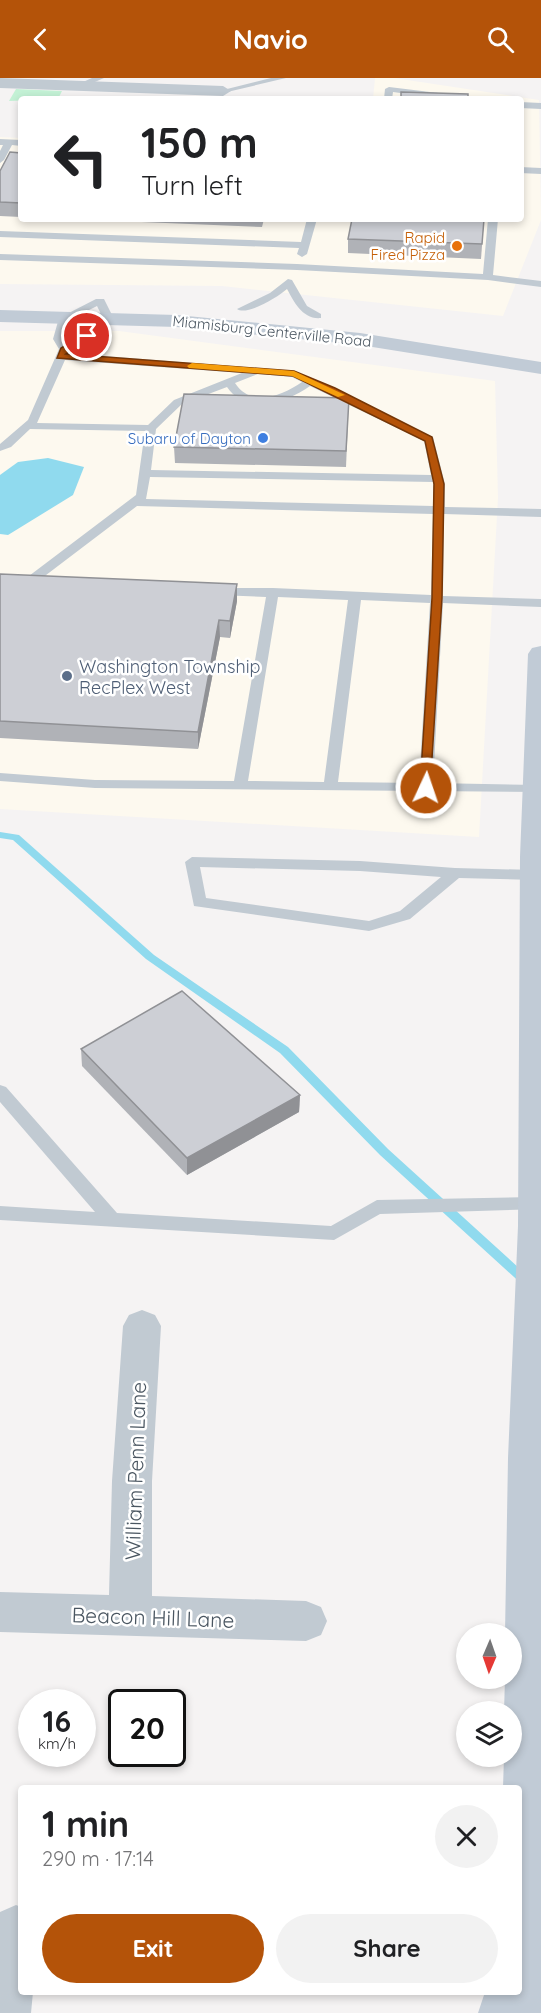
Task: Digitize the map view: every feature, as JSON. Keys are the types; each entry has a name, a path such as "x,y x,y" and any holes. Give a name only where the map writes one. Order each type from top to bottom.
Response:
{"main road":[{"name":"Miamisburg Centerville Road","path":"0,298 177,321 360,339 541,368"},
{"name":"Miamisburg Centerville Road","path":"0,316 64,318 104,310 242,309 423,329"},
{"path":"522,1785 528,1458 538,1201 535,875 541,654"},
{"path":"522,1971 541,2002"},
{"path":"503,2013 509,1995"}],"street":[{"path":"0,83 78,86 225,86"},
{"name":"William Penn Lane","path":"130,1616 132,1481 142,1326"},
{"name":"Beacon Hill Lane","path":"0,1612 306,1621"},
{"path":"6,2013 12,1929"}],"lane":[{"path":"78,86 100,78"},
{"path":"225,86 282,78"},
{"path":"388,96 389,89 441,96"},
{"path":"524,105 541,106"},
{"path":"0,160 4,142"},
{"path":"524,170 541,171"},
{"path":"242,309 274,295 288,282 297,267 311,222"},
{"path":"488,277 493,222"},
{"path":"0,234 304,244"},
{"path":"0,257 297,267 488,277 541,284"},
{"path":"288,282 303,308 317,316"},
{"path":"0,448 8,445 33,421 62,353 104,310"},
{"path":"62,353 58,339 64,318"},
{"path":"62,353 294,374 429,439 438,479 439,510 437,598 426,788"},
{"path":"25,585 142,496 151,428 178,402 261,370"},
{"path":"229,382 238,394 249,399 269,400 298,392 310,381"},
{"path":"28,426 151,428"},
{"path":"145,473 438,479"},
{"path":"135,502 541,513"},
{"path":"8,585 48,586"},
{"path":"202,590 541,603"},
{"path":"240,786 273,592"},
{"path":"330,787 356,596"},
{"path":"0,777 95,784 536,789"},
{"path":"455,873 405,915 369,926 200,902 192,862 360,866 455,873 535,875"},
{"path":"0,1091 112,1220"},
{"path":"0,1213 334,1233 377,1206 538,1201"}],"shaded area":[{"path":"375,78 394,78 513,96 373,96"},
{"path":"524,98 539,100 541,220 503,316 222,286 0,284 0,137 18,138 18,222 524,222"},
{"path":"0,331 119,331 495,381 498,498 479,837 0,809"}],"green space":[{"path":"16,89 62,91 60,96 18,96 18,101 9,101"}],"water":[{"path":"48,458 84,467 73,495 8,535 0,534 0,475 18,462"}],"building":[{"path":"401,92 468,94 468,96 401,96"},
{"path":"10,152 18,153 18,203 0,202 0,171"},
{"path":"351,222 484,222 482,244 348,239"},
{"name":"Subaru of Dayton","path":"184,394 349,398 346,451 174,447"},
{"path":"0,574 237,584 230,621 219,620 198,732 0,721"},
{"path":"182,991 300,1095 187,1158 81,1049"}],"waterway":[{"path":"0,835 16,837 150,957 284,1050 384,1152 541,1295"}],"slow traffic":[{"path":"192,366 294,374 341,395"}],"place":[{"name":"Rapid Fired Pizza","path":"457,246"},
{"name":"Subaru of Dayton","path":"263,438"},
{"name":"Washington Township RecPlex West","path":"67,676"}],"route":[{"path":"87,336 64,349 60,356 294,374 429,439 439,484 437,598 426,788"}]}
